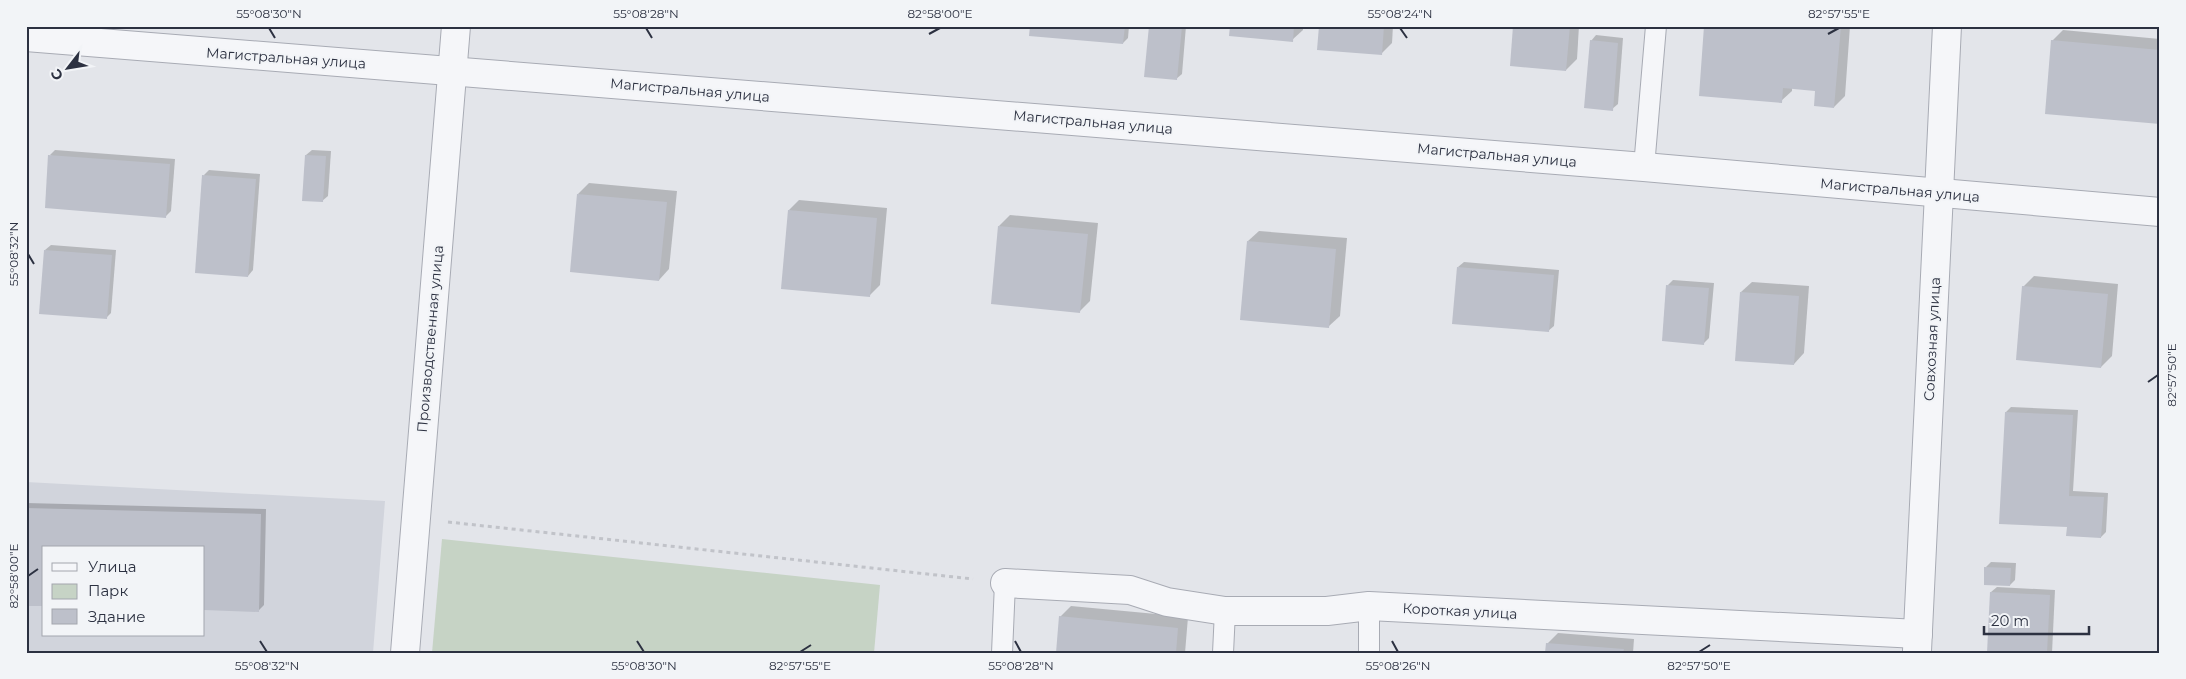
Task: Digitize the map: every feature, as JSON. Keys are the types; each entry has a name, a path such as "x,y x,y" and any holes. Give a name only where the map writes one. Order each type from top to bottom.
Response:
{"street":[{"name":"Производственная улица","path":"406,653 415,518 456,26"},
{"name":"Совхозная улица","path":"1918,643 1947,26"},
{"name":"Магистральная улица","path":"26,37 1644,167 2160,212"},
{"name":"Короткая улица","path":"1005,583 1130,590 1167,602 1226,611 1327,611 1369,606 1918,643"}],"lane":[{"path":"1644,167 1656,26"},
{"path":"1002,653 1005,583"},
{"path":"1369,606 1369,653"},
{"path":"1223,653 1226,611"}],"path":[{"path":"415,518 1005,583"}],"shaded area":[{"path":"26,482 385,501 373,653 26,653"}],"green space":[{"path":"442,539 880,585 874,653 432,653"}],"building":[{"path":"1030,26 1125,26 1123,44 1029,36"},
{"path":"1149,26 1182,26 1177,80 1144,77"},
{"path":"1230,26 1294,26 1293,42 1229,36"},
{"path":"1319,26 1384,26 1382,55 1317,50"},
{"path":"1513,26 1570,26 1566,71 1510,66"},
{"path":"1704,26 1841,26 1834,108 1814,106 1815,91 1783,88 1782,103 1699,96"},
{"path":"1590,40 1618,43 1613,111 1584,108"},
{"path":"2051,40 2160,50 2160,124 2045,114"},
{"path":"48,155 170,164 166,218 45,208"},
{"path":"305,155 326,156 323,202 302,201"},
{"path":"202,175 256,179 248,277 195,273"},
{"path":"577,194 667,202 659,281 570,272"},
{"path":"788,210 877,218 870,297 781,289"},
{"path":"998,226 1088,234 1080,313 991,304"},
{"path":"1247,241 1336,249 1329,328 1240,320"},
{"path":"44,250 112,255 107,319 39,314"},
{"path":"1457,267 1554,275 1549,332 1452,324"},
{"path":"1666,285 1709,288 1704,345 1662,341"},
{"path":"2022,286 2108,294 2101,368 2016,360"},
{"path":"1740,292 1799,296 1794,365 1735,361"},
{"path":"2005,412 2073,415 2069,496 2104,497 2101,538 2066,536 2067,527 1999,524"},
{"path":"26,508 261,514 259,612 205,610 205,546 42,546 42,606 26,606"},
{"path":"1984,567 2011,568 2010,586 1984,585"},
{"path":"1990,592 2050,595 2047,653 1987,653"},
{"path":"1059,616 1178,628 1176,653 1056,653"},
{"path":"1546,643 1624,649 1623,653 1545,653"}]}
